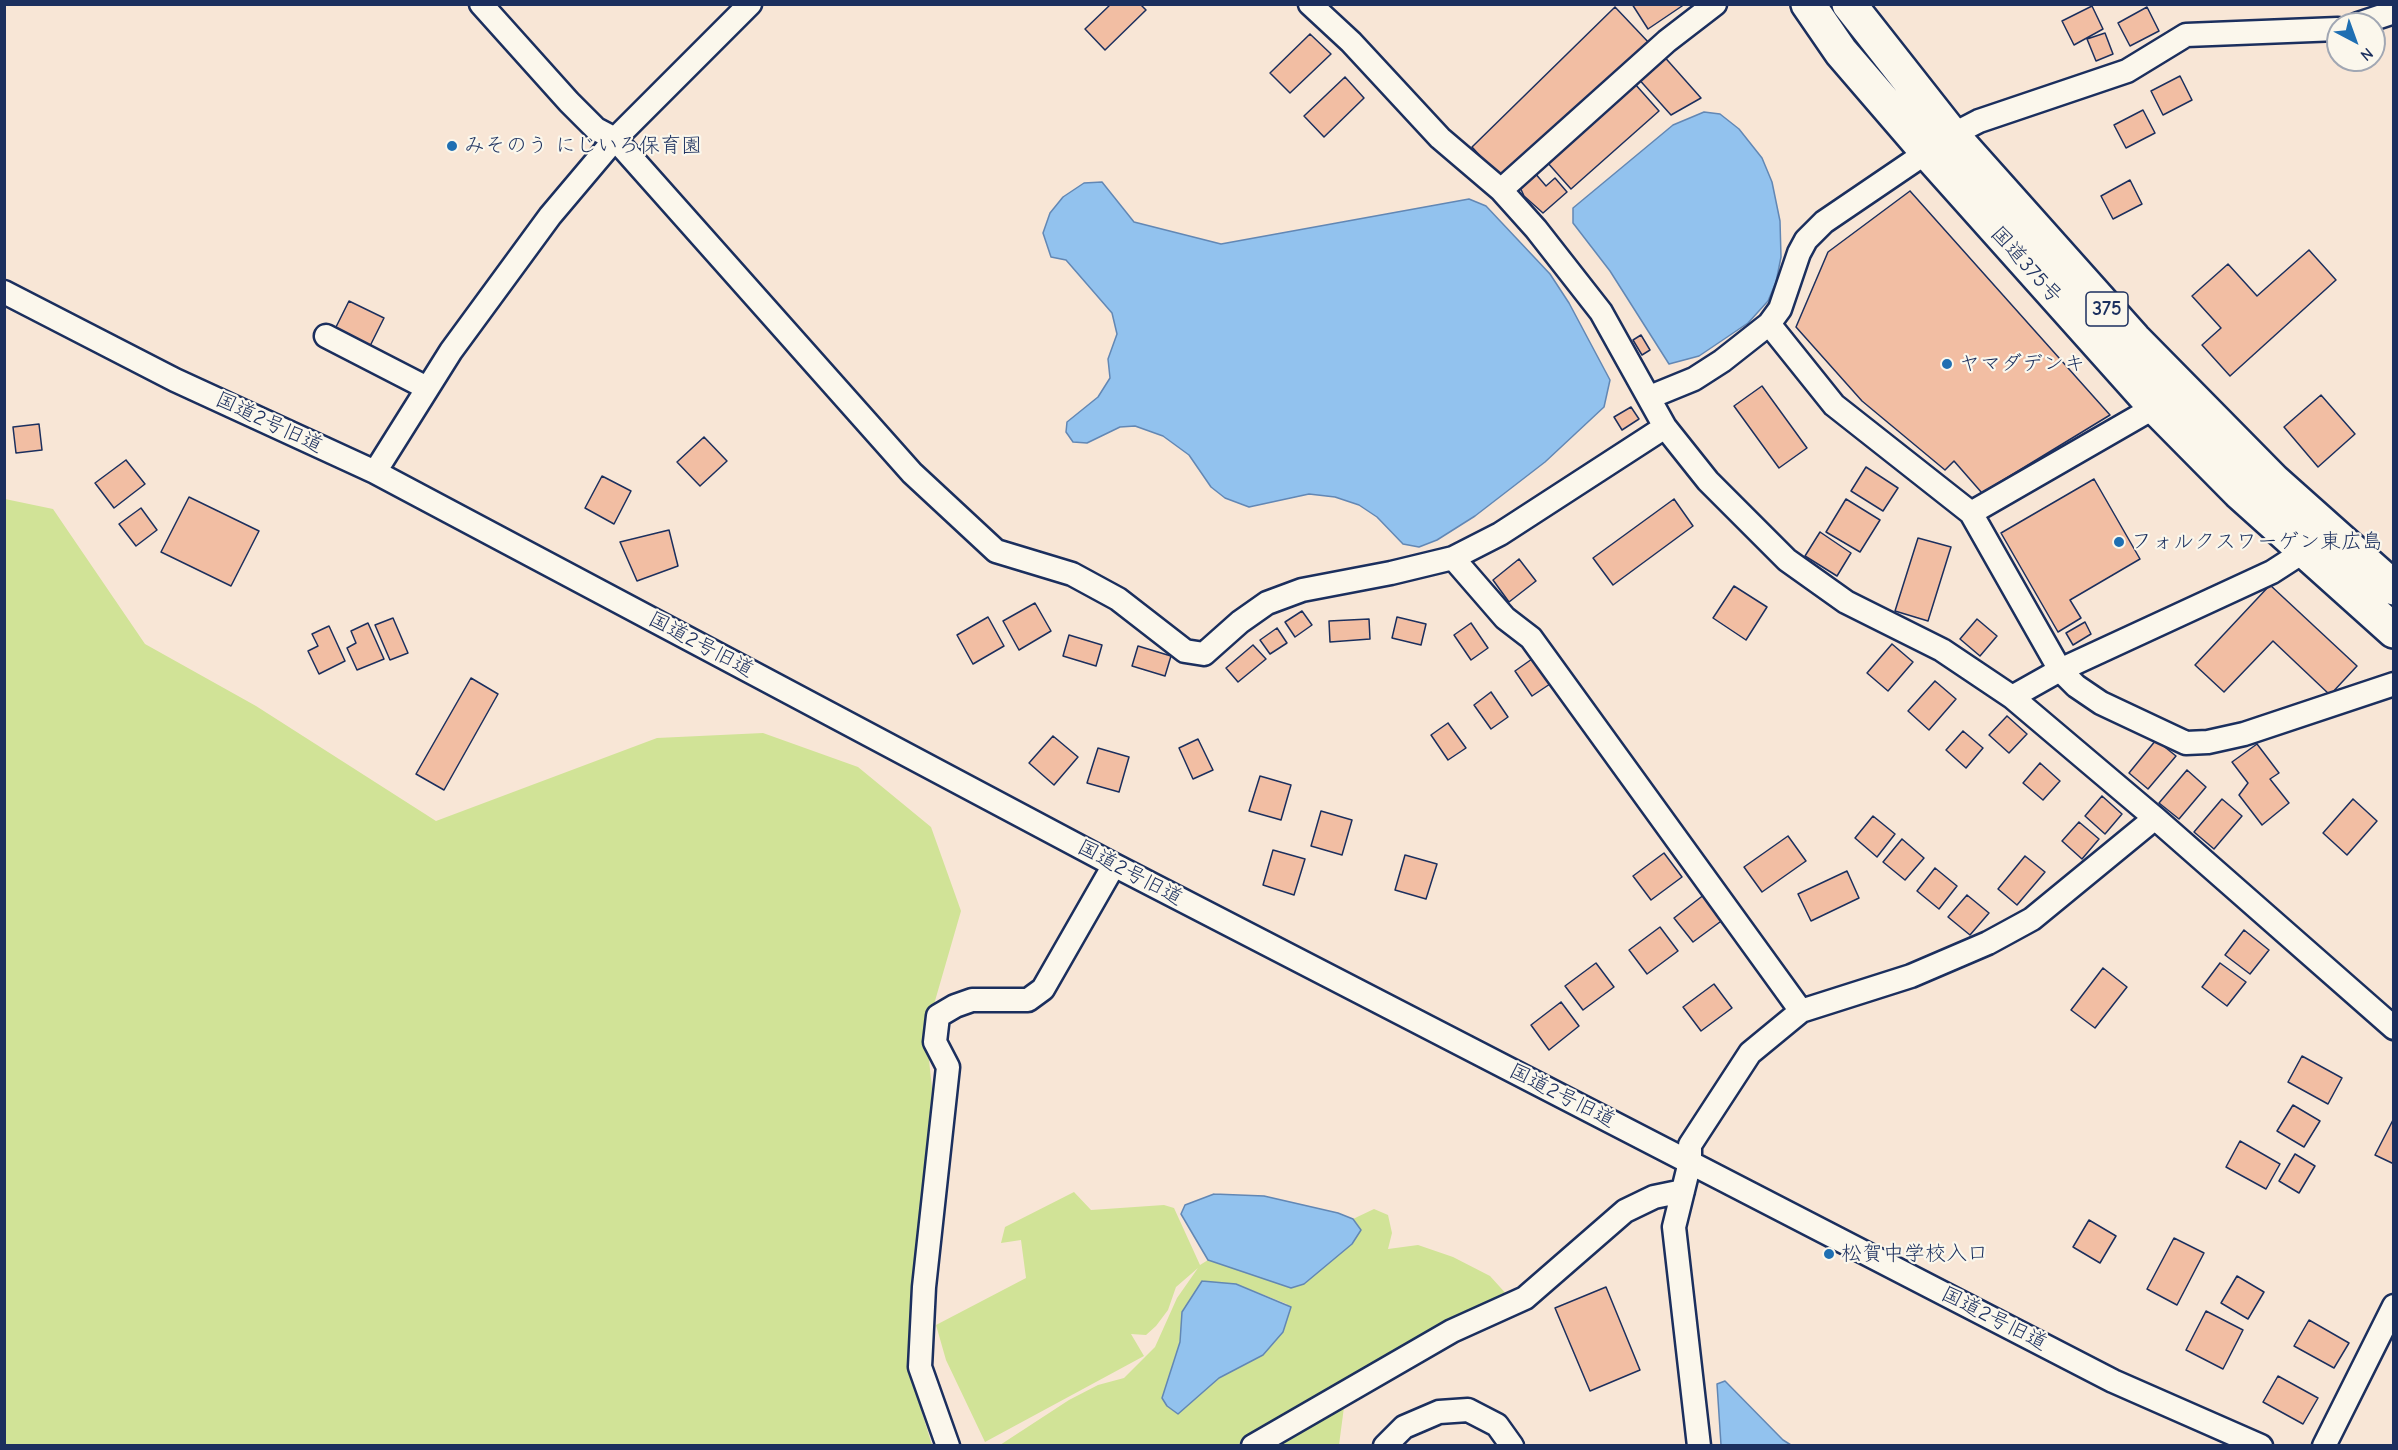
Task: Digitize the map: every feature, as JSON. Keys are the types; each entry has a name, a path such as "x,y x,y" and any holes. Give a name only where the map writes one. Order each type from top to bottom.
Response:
{"highway":[{"name":"国道375号","path":"1808,4 1841,52 1940,144 2274,481 2394,588"},
{"name":"国道375号","path":"1850,4 1940,144 2155,407 2239,492 2303,552 2394,631"}],"street":[{"path":"481,4 576,109 596,129 615,139 912,473 996,551 1072,574 1118,599 1185,651 1204,654 1240,622 1267,603 1302,590 1391,573 1453,558 1500,534 1665,427"},
{"path":"375,472 427,388 496,287 550,216 615,139 750,4"},
{"path":"1310,4 1351,42 1440,138 1501,190 1536,229 1601,312 1665,427 1708,481 1787,560 1846,602 1942,650 2012,697 2155,818 2394,1028"},
{"path":"1501,190 1667,41 1715,4"},
{"path":"1650,397 1694,379 1722,361 1769,324 1780,309 1799,253 1806,240 1824,222 1940,144 1979,122 2127,70 2186,35 2326,29"},
{"name":"国道2号旧道","path":"4,292 175,380 375,472 1114,865 2113,1381 2261,1446"},
{"path":"1769,324 1834,405 1971,513 2060,670 2076,686 2101,703 2186,743 2208,742 2244,734 2394,684"},
{"path":"326,336 427,388"},
{"path":"1971,513 2155,407"},
{"path":"2012,697 2060,670 2272,572 2303,552"},
{"path":"1453,558 1504,618 1531,638 1801,1011"},
{"path":"1699,1446 1674,1227 1690,1162 1690,1144 1750,1053 1801,1011 1911,976 1988,943 2032,919 2155,818"},
{"path":"948,1446 920,1367 924,1287 948,1067 936,1042 938,1016 955,1006 972,1000 1028,1000 1043,989 1114,865"},
{"path":"1253,1446 1452,1331 1525,1298 1625,1211 1654,1197 1683,1191"},
{"path":"2324,1446 2394,1306"},
{"path":"1385,1446 1404,1427 1439,1412 1468,1410 1497,1425 1512,1446"}],"green space":[{"path":"5,499 53,509 145,644 256,706 436,821 657,738 763,733 858,767 931,827 961,911 926,1032 932,1088 909,1371 932,1445 5,1446"},
{"path":"1074,1192 1091,1210 1164,1205 1174,1208 1200,1265 1208,1260 1219,1262 1291,1288 1361,1230 1353,1219 1374,1209 1388,1215 1392,1233 1388,1249 1418,1245 1453,1257 1490,1276 1509,1297 1300,1407 1235,1446 1000,1445 1069,1400 1098,1385 1124,1378 1155,1347 1177,1298 1198,1268 1176,1287 1168,1310 1156,1326 1146,1335 1131,1334 1144,1356 985,1442 946,1360 936,1325 1026,1278 1021,1240 1001,1243 1005,1227","holes":["1236,1284 1287,1304 1263,1355 1219,1378 1163,1398 1180,1342 1182,1312"]},
{"path":"1344,1407 1339,1445 1268,1446 1299,1426"}],"water":[{"path":"1704,112 1720,114 1739,129 1762,158 1772,182 1780,221 1781,257 1776,282 1768,301 1748,323 1699,356 1669,364 1610,271 1573,223 1573,208 1673,125"},
{"path":"1102,182 1134,222 1221,244 1469,199 1486,206 1550,274 1569,303 1610,380 1604,407 1545,462 1475,516 1437,540 1419,547 1403,544 1377,517 1359,505 1335,497 1309,494 1249,507 1225,498 1211,487 1189,455 1163,436 1135,426 1120,427 1087,443 1073,442 1066,432 1067,422 1098,397 1110,378 1108,359 1117,334 1112,313 1066,260 1051,257 1043,233 1050,213 1063,197 1084,183"},
{"path":"1214,1194 1264,1196 1338,1213 1353,1219 1361,1230 1352,1244 1304,1284 1291,1288 1208,1260 1181,1214 1185,1205"},
{"path":"1202,1281 1236,1284 1291,1307 1283,1332 1263,1355 1219,1378 1178,1414 1167,1406 1162,1398 1180,1342 1182,1312"},
{"path":"1725,1381 1783,1440 1791,1445 1721,1445 1717,1384"}],"building":[{"path":"1111,4 1140,4 1146,10 1105,50 1085,29"},
{"path":"1632,4 1685,4 1648,29"},
{"path":"2092,6 2103,29 2074,45 2062,21"},
{"path":"1615,7 1651,45 1502,180 1472,147"},
{"path":"2147,7 2159,31 2130,46 2118,23"},
{"path":"2105,33 2113,54 2096,61 2087,39"},
{"path":"1310,34 1331,54 1290,93 1270,73"},
{"path":"1661,53 1701,98 1671,115 1636,76"},
{"path":"2180,76 2192,100 2163,115 2151,91"},
{"path":"1345,77 1364,98 1324,137 1304,116"},
{"path":"1635,84 1659,111 1571,189 1547,162"},
{"path":"2143,110 2155,133 2126,148 2114,125"},
{"path":"1534,172 1546,186 1555,178 1567,192 1543,213 1524,196 1519,185"},
{"path":"2130,180 2142,204 2113,219 2101,196"},
{"name":"ヤマダデンキ","path":"1910,191 2110,415 1982,493 1954,461 1945,470 1862,401 1796,327 1828,252"},
{"path":"2309,250 2336,280 2230,376 2202,345 2221,328 2192,296 2228,264 2257,296"},
{"path":"349,301 384,318 370,346 335,329"},
{"path":"1641,335 1650,350 1642,355 1633,340"},
{"path":"1762,386 1807,448 1779,468 1734,406"},
{"path":"2321,395 2355,434 2318,467 2284,427"},
{"path":"1631,407 1639,419 1622,430 1614,417"},
{"path":"39,424 42,450 16,453 13,427"},
{"path":"704,437 727,461 700,486 677,462"},
{"path":"126,460 145,484 114,508 95,483"},
{"path":"1866,467 1898,488 1883,511 1851,491"},
{"path":"602,476 631,491 614,524 585,508"},
{"path":"2094,479 2140,559 2070,600 2081,618 2058,632 2001,533"},
{"path":"189,497 259,531 231,586 161,552"},
{"path":"1674,499 1693,526 1613,585 1593,558"},
{"path":"1846,499 1880,520 1860,552 1826,532"},
{"path":"141,508 157,530 136,546 119,524"},
{"path":"669,530 678,566 637,581 620,542"},
{"path":"1820,532 1851,553 1837,576 1805,556"},
{"path":"1918,538 1951,547 1928,621 1895,611"},
{"path":"1519,559 1536,581 1509,602 1493,580"},
{"path":"2270,585 2357,666 2330,695 2273,641 2224,692 2195,665"},
{"path":"1734,586 1767,607 1746,640 1713,618"},
{"path":"1035,603 1051,631 1019,650 1003,621"},
{"path":"1302,611 1312,625 1295,637 1285,622"},
{"path":"988,617 1004,646 973,664 957,635"},
{"path":"1397,617 1426,624 1421,645 1392,638"},
{"path":"393,618 408,653 390,660 375,625"},
{"path":"1369,619 1370,639 1330,642 1329,621"},
{"path":"1977,619 1997,636 1980,656 1960,639"},
{"path":"2085,622 2091,634 2073,645 2066,633"},
{"path":"368,623 384,659 357,670 347,648 356,643 351,631"},
{"path":"1471,623 1488,648 1471,660 1454,635"},
{"path":"329,626 345,661 319,674 308,651 318,646 312,634"},
{"path":"1277,628 1287,643 1270,654 1260,640"},
{"path":"1069,635 1102,645 1096,666 1063,656"},
{"path":"1892,644 1913,662 1888,691 1867,673"},
{"path":"1253,645 1266,659 1238,682 1226,668"},
{"path":"1138,646 1171,656 1165,676 1132,666"},
{"path":"1532,659 1550,684 1532,696 1515,671"},
{"path":"471,678 498,694 444,790 416,774"},
{"path":"1935,681 1956,699 1929,730 1908,711"},
{"path":"1491,692 1508,717 1491,729 1474,705"},
{"path":"2007,716 2027,734 2009,753 1989,735"},
{"path":"1448,723 1466,748 1448,760 1431,735"},
{"path":"1963,731 1983,748 1966,768 1946,750"},
{"path":"1053,736 1078,757 1054,785 1029,763"},
{"path":"1198,739 1213,770 1193,779 1179,748"},
{"path":"2156,740 2176,756 2148,789 2129,773"},
{"path":"2257,744 2279,773 2270,779 2289,803 2262,825 2239,795 2248,783 2232,762"},
{"path":"1098,748 1129,757 1119,792 1087,783"},
{"path":"2040,763 2060,781 2043,800 2023,783"},
{"path":"2187,770 2206,787 2179,819 2159,803"},
{"path":"1260,776 1291,785 1281,820 1249,811"},
{"path":"2102,796 2122,814 2105,834 2085,816"},
{"path":"2222,799 2242,816 2214,849 2194,832"},
{"path":"2353,799 2377,821 2347,855 2323,833"},
{"path":"1321,811 1352,820 1342,855 1311,846"},
{"path":"1873,816 1895,834 1877,857 1855,838"},
{"path":"2079,822 2099,839 2082,859 2062,841"},
{"path":"1788,836 1806,861 1762,892 1744,867"},
{"path":"1902,839 1924,858 1905,880 1883,862"},
{"path":"1273,850 1305,859 1294,895 1263,885"},
{"path":"1664,853 1682,877 1651,900 1633,876"},
{"path":"1405,855 1437,864 1426,899 1395,890"},
{"path":"2025,856 2045,872 2017,905 1998,889"},
{"path":"1935,868 1957,886 1939,909 1917,891"},
{"path":"1847,871 1859,898 1811,921 1798,894"},
{"path":"1705,894 1724,919 1693,942 1674,918"},
{"path":"1967,895 1989,913 1970,935 1948,917"},
{"path":"1660,927 1678,951 1647,974 1629,950"},
{"path":"2244,930 2269,950 2250,974 2225,955"},
{"path":"1596,963 1614,987 1583,1010 1565,986"},
{"path":"2220,963 2246,982 2227,1006 2202,987"},
{"path":"2103,968 2127,987 2095,1028 2071,1010"},
{"path":"1714,984 1732,1008 1701,1031 1683,1007"},
{"path":"1561,1002 1579,1026 1549,1050 1531,1025"},
{"path":"2302,1056 2342,1078 2328,1104 2288,1082"},
{"path":"2293,1105 2320,1121 2304,1147 2277,1131"},
{"path":"2394,1118 2394,1164 2375,1155"},
{"path":"2240,1141 2280,1164 2266,1189 2226,1167"},
{"path":"2295,1154 2315,1166 2299,1193 2279,1181"},
{"path":"2089,1220 2116,1236 2100,1263 2073,1247"},
{"path":"2174,1238 2204,1253 2177,1305 2147,1289"},
{"path":"2237,1276 2264,1292 2248,1319 2221,1303"},
{"path":"1606,1287 1640,1370 1590,1391 1555,1308"},
{"path":"2206,1311 2243,1330 2223,1369 2186,1350"},
{"path":"2309,1320 2349,1343 2334,1368 2294,1346"},
{"path":"2278,1376 2318,1398 2303,1424 2263,1402"}],"place":[{"name":"みそのう にじいろ保育園","path":"452,146"},
{"name":"ヤマダデンキ","path":"1947,364"},
{"name":"フォルクスワーゲン東広島","path":"2119,542"},
{"name":"松賀中学校入口","path":"1829,1254"}]}
